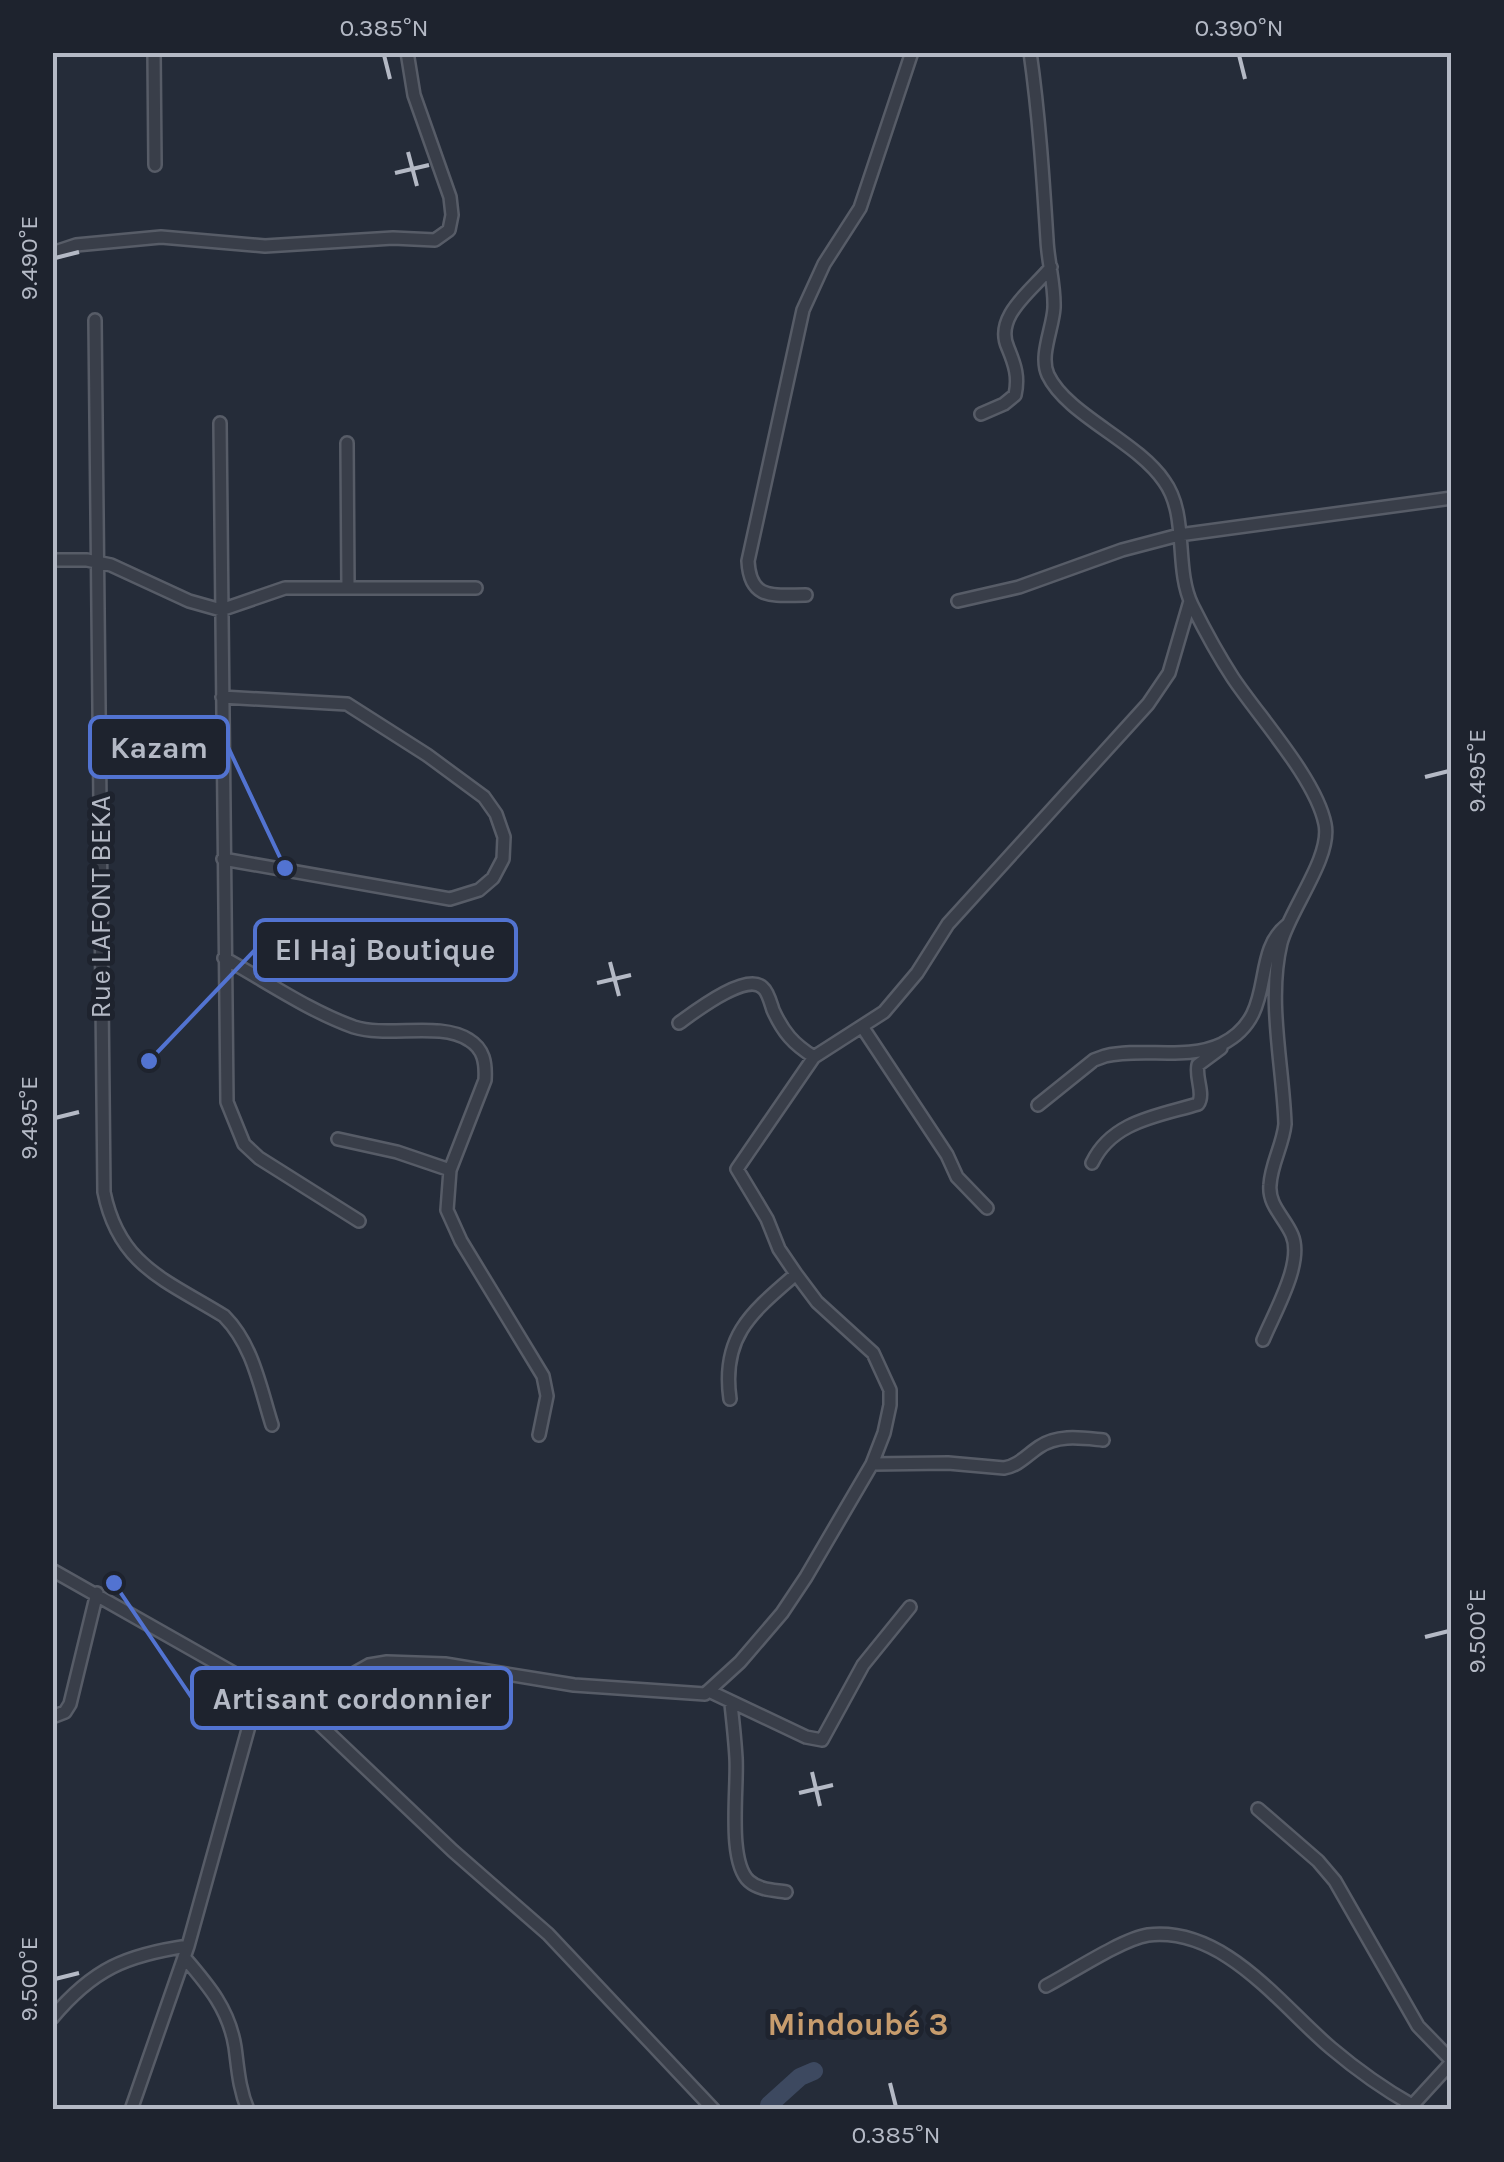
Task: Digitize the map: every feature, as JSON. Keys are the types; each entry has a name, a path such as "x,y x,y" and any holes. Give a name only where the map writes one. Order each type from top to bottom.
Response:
{"street":[{"path":"154,52 155,164"},
{"path":"52,253 76,245 161,237 266,246 443,237 452,215 450,197 414,95 407,52"},
{"path":"806,595 762,592 753,586 748,561 803,310 824,264 860,208 912,52"},
{"path":"1030,52 1041,128 1054,306 1045,360 1049,378 1078,407 1135,449 1164,480 1171,492 1190,601 1231,675 1290,758 1322,812 1326,836 1323,849 1286,925 1276,979 1285,1124 1269,1186 1274,1206 1291,1231 1295,1252 1287,1283 1263,1340"},
{"path":"982,414 1014,395 1016,371 1006,343 1006,325 1021,299 1051,267"},
{"name":"Rue LAFONT BEKA","path":"95,320 104,1192 115,1230 131,1255 234,1326 250,1355 272,1425"},
{"path":"220,423 227,1102 236,1130 259,1158 359,1220"},
{"path":"347,443 348,588"},
{"path":"958,601 1019,587 1179,534 1452,498"},
{"path":"52,560 99,562 189,601 221,610 285,588 476,588"},
{"path":"710,1692 782,1613 872,1464 890,1405 890,1390 880,1365 863,1342 817,1302 796,1274 779,1250 768,1218 737,1169 814,1057 884,1012 918,973 948,924 1162,686 1190,601"},
{"path":"222,697 347,704 484,797 504,836 503,860 493,878 480,890 450,899 223,859"},
{"path":"1038,1105 1094,1060 1105,1056 1184,1052 1222,1044 1235,1035 1262,995 1270,948 1276,934 1286,925"},
{"path":"224,958 354,1026 457,1034 480,1050 486,1064 485,1080 450,1170 446,1198 453,1226 545,1381 547,1396 538,1435"},
{"path":"678,1024 711,1000 754,984 764,988 788,1038 814,1057"},
{"path":"863,1028 948,1155 957,1177 987,1208"},
{"path":"1092,1163 1115,1133 1201,1101 1198,1065 1222,1044"},
{"path":"338,1140 397,1152 450,1170"},
{"path":"730,1399 726,1374 738,1332 796,1274"},
{"path":"872,1464 948,1463 1004,1468 1012,1467 1052,1441 1103,1440"},
{"path":"52,1570 313,1718 453,1851 538,1924 714,2110"},
{"path":"52,1717 65,1712 70,1704 97,1594"},
{"path":"313,1718 353,1674 387,1662 445,1664 592,1686 710,1692 806,1737 822,1740 863,1665 910,1606"},
{"path":"131,2110 186,1952 259,1690"},
{"path":"732,1704 741,1869 760,1888 786,1892"},
{"path":"1046,1986 1134,1939 1158,1935 1193,1942 1228,1957 1372,2083 1410,2107 1452,2062 1418,2026 1335,1881 1258,1809"},
{"path":"52,2018 94,1976 123,1959 186,1952"},
{"path":"186,1952 221,2002 248,2110"}],"waterway":[{"path":"770,2110 769,2105 800,2077 814,2071"}],"place":[{"name":"Kazam","path":"285,868"},
{"name":"El Haj Boutique","path":"149,1061"},
{"name":"Artisant cordonnier","path":"114,1583"}],"district":[{"name":"Mindoubé 3","path":"858,2024"}]}
